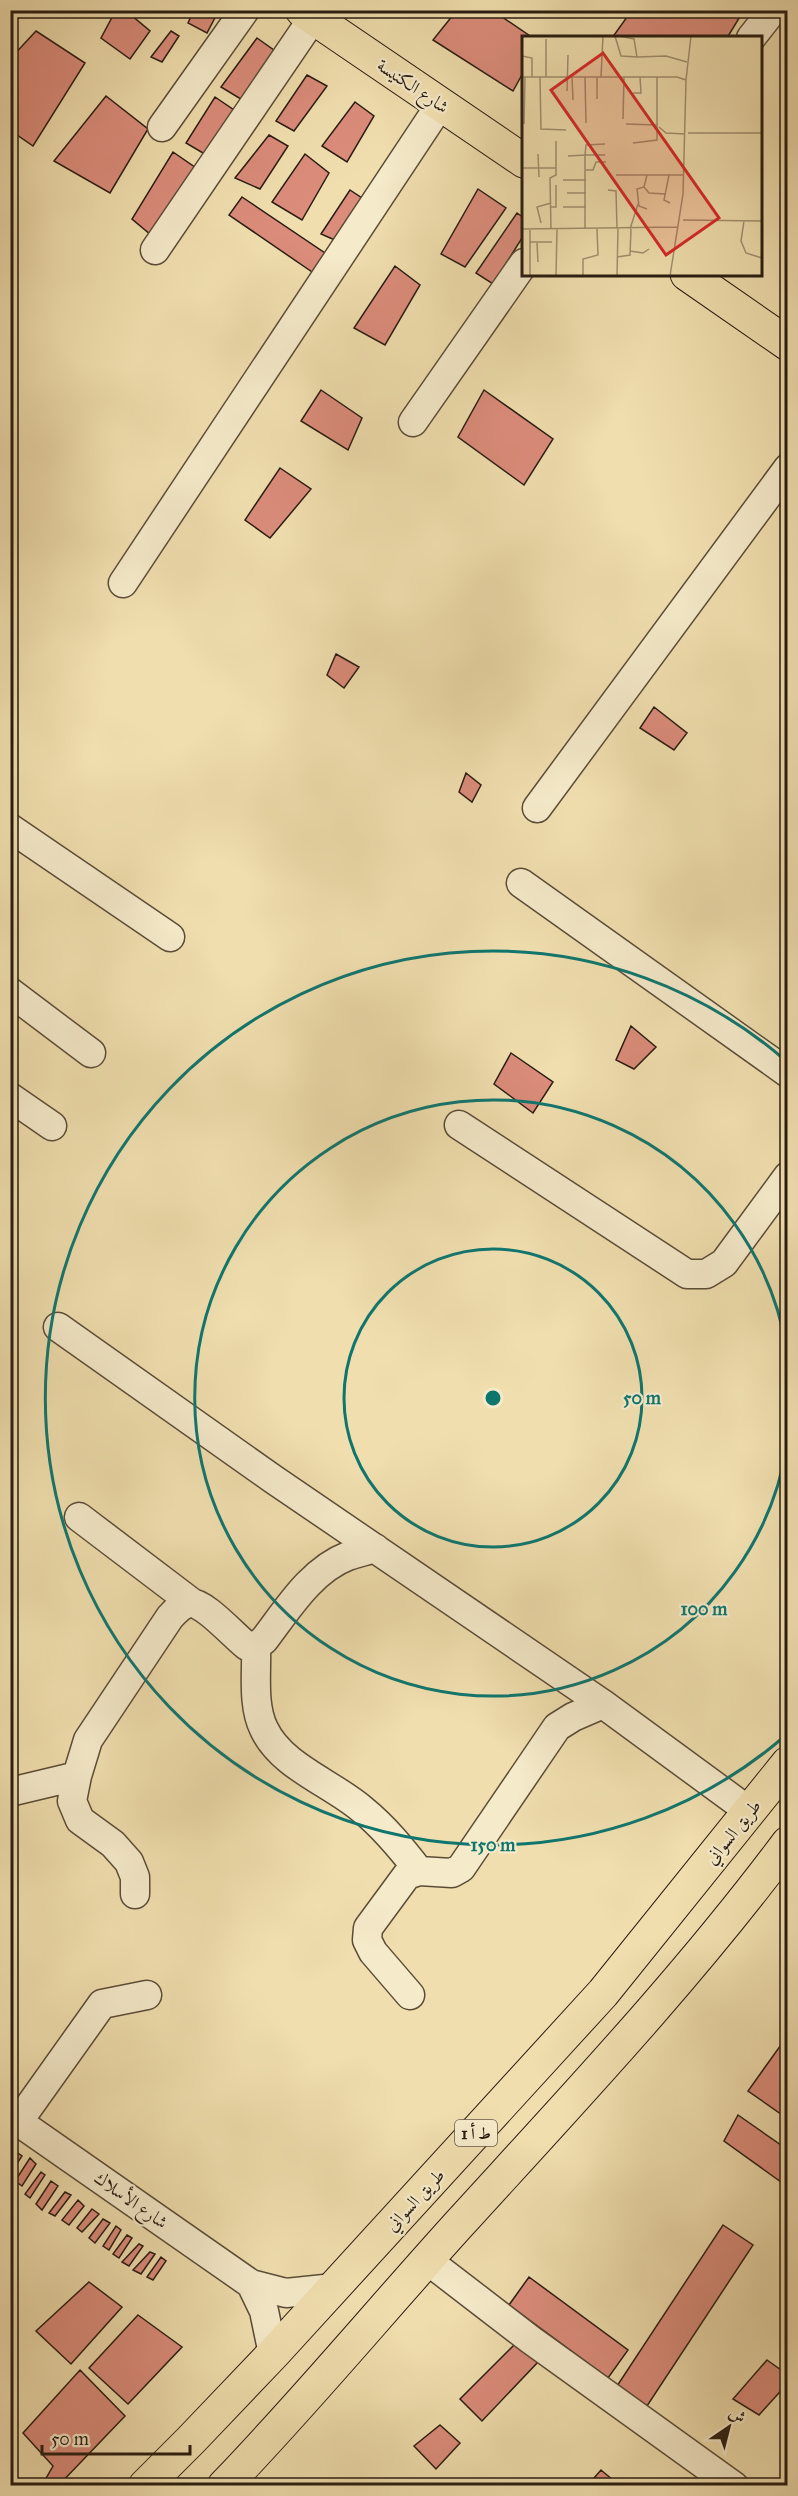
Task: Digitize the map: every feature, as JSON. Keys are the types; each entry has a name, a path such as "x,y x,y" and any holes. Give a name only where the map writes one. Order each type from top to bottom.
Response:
{"main road":[{"name":"شارع الكنيسة","path":"308,14 522,160"},
{"path":"690,276 788,344"},
{"name":"طريق السواني","path":"145,2486 273,2354 603,1993 788,1763"},
{"name":"ط أ 1","path":"224,2486 296,2411 427,2260 633,2032 751,1892 788,1843"}],"street":[{"path":"162,127 245,10"},
{"path":"753,36 773,10"},
{"path":"155,250 308,14"},
{"path":"123,583 440,105"},
{"path":"413,422 522,266"},
{"path":"537,808 788,468"},
{"path":"10,828 170,937"},
{"path":"521,883 788,1073"},
{"path":"10,992 91,1053"},
{"path":"10,1097 52,1126"},
{"path":"459,1125 687,1274 706,1274 724,1263 788,1176"},
{"path":"58,1327 603,1704 749,1811"},
{"path":"79,1517 191,1602 201,1605 248,1646 256,1646"},
{"path":"375,1548 346,1557 320,1574 306,1586 256,1646 257,1700 263,1727 271,1742 284,1755 362,1809 391,1836 419,1871"},
{"path":"135,1894 135,1877 129,1862 113,1844 80,1820 72,1801 76,1776 88,1740 170,1617 181,1606 191,1602"},
{"path":"410,1995 373,1952 367,1940 368,1928 407,1875 419,1871 448,1874 461,1868 556,1727 603,1704"},
{"path":"10,1792 76,1776"},
{"path":"14,2119 102,2004 147,1995"},
{"name":"شارع الأسلاك","path":"14,2119 251,2284 286,2293 334,2288"},
{"path":"427,2260 531,2340 734,2486"},
{"name":"شارع الأسلاك","path":"251,2284 264,2311 273,2354"}],"building":[{"path":"116,10 125,10 150,31 130,59 101,38"},
{"path":"194,10 219,10 207,33 188,23"},
{"path":"457,10 492,10 530,36 522,36 522,75 513,91 433,40"},
{"path":"632,10 744,10 728,36 613,36"},
{"path":"36,31 85,63 33,146 10,130 10,59"},
{"path":"171,31 179,36 162,62 151,57"},
{"path":"257,38 278,53 244,101 221,87"},
{"path":"307,75 327,86 294,131 276,121"},
{"path":"106,96 148,129 110,193 54,161"},
{"path":"215,97 237,112 208,156 186,143"},
{"path":"355,102 374,116 347,162 322,146"},
{"path":"269,135 288,146 260,189 235,178"},
{"path":"173,152 199,170 151,235 132,219"},
{"path":"305,154 329,173 302,220 272,202"},
{"path":"478,189 506,208 465,267 441,254"},
{"path":"350,190 365,200 337,241 321,234"},
{"path":"242,197 325,253 315,274 229,215"},
{"path":"517,213 522,217 522,238 493,284 476,273"},
{"path":"395,266 420,285 385,345 354,328"},
{"path":"321,390 362,418 348,450 301,421"},
{"path":"484,390 553,439 524,485 458,437"},
{"path":"280,468 311,489 270,538 245,520"},
{"path":"336,654 359,667 344,688 327,675"},
{"path":"654,707 687,733 674,750 640,728"},
{"path":"466,773 481,785 472,802 459,792"},
{"path":"631,1026 656,1047 634,1069 616,1060"},
{"path":"511,1053 553,1082 533,1113 494,1084"},
{"path":"788,2035 788,2119 748,2091"},
{"path":"738,2115 788,2150 788,2187 724,2141"},
{"path":"15,2151 22,2156 10,2174 10,2158"},
{"path":"30,2158 36,2164 22,2186 15,2181"},
{"path":"41,2172 45,2175 30,2198 25,2194"},
{"path":"51,2181 58,2186 42,2210 36,2204"},
{"path":"65,2192 71,2195 55,2216 49,2213"},
{"path":"78,2200 84,2206 69,2225 62,2220"},
{"path":"92,2209 99,2214 82,2232 77,2228"},
{"path":"103,2219 110,2223 95,2243 89,2238"},
{"path":"723,2225 753,2245 647,2406 617,2386"},
{"path":"116,2226 121,2230 109,2250 103,2246"},
{"path":"127,2235 132,2238 119,2258 113,2254"},
{"path":"139,2244 143,2246 129,2266 122,2262"},
{"path":"150,2252 155,2254 141,2274 133,2270"},
{"path":"161,2257 166,2261 153,2280 147,2277"},
{"path":"529,2277 628,2350 608,2378 509,2305"},
{"path":"89,2282 122,2307 71,2364 36,2331"},
{"path":"138,2315 182,2347 128,2404 89,2368"},
{"path":"516,2343 538,2362 482,2421 460,2399"},
{"path":"767,2360 788,2375 788,2383 759,2415 733,2399"},
{"path":"80,2370 125,2416 58,2486 53,2486 45,2480 53,2466 23,2433"},
{"path":"440,2425 460,2443 436,2469 414,2446"},
{"path":"601,2470 620,2486 587,2486"}]}
